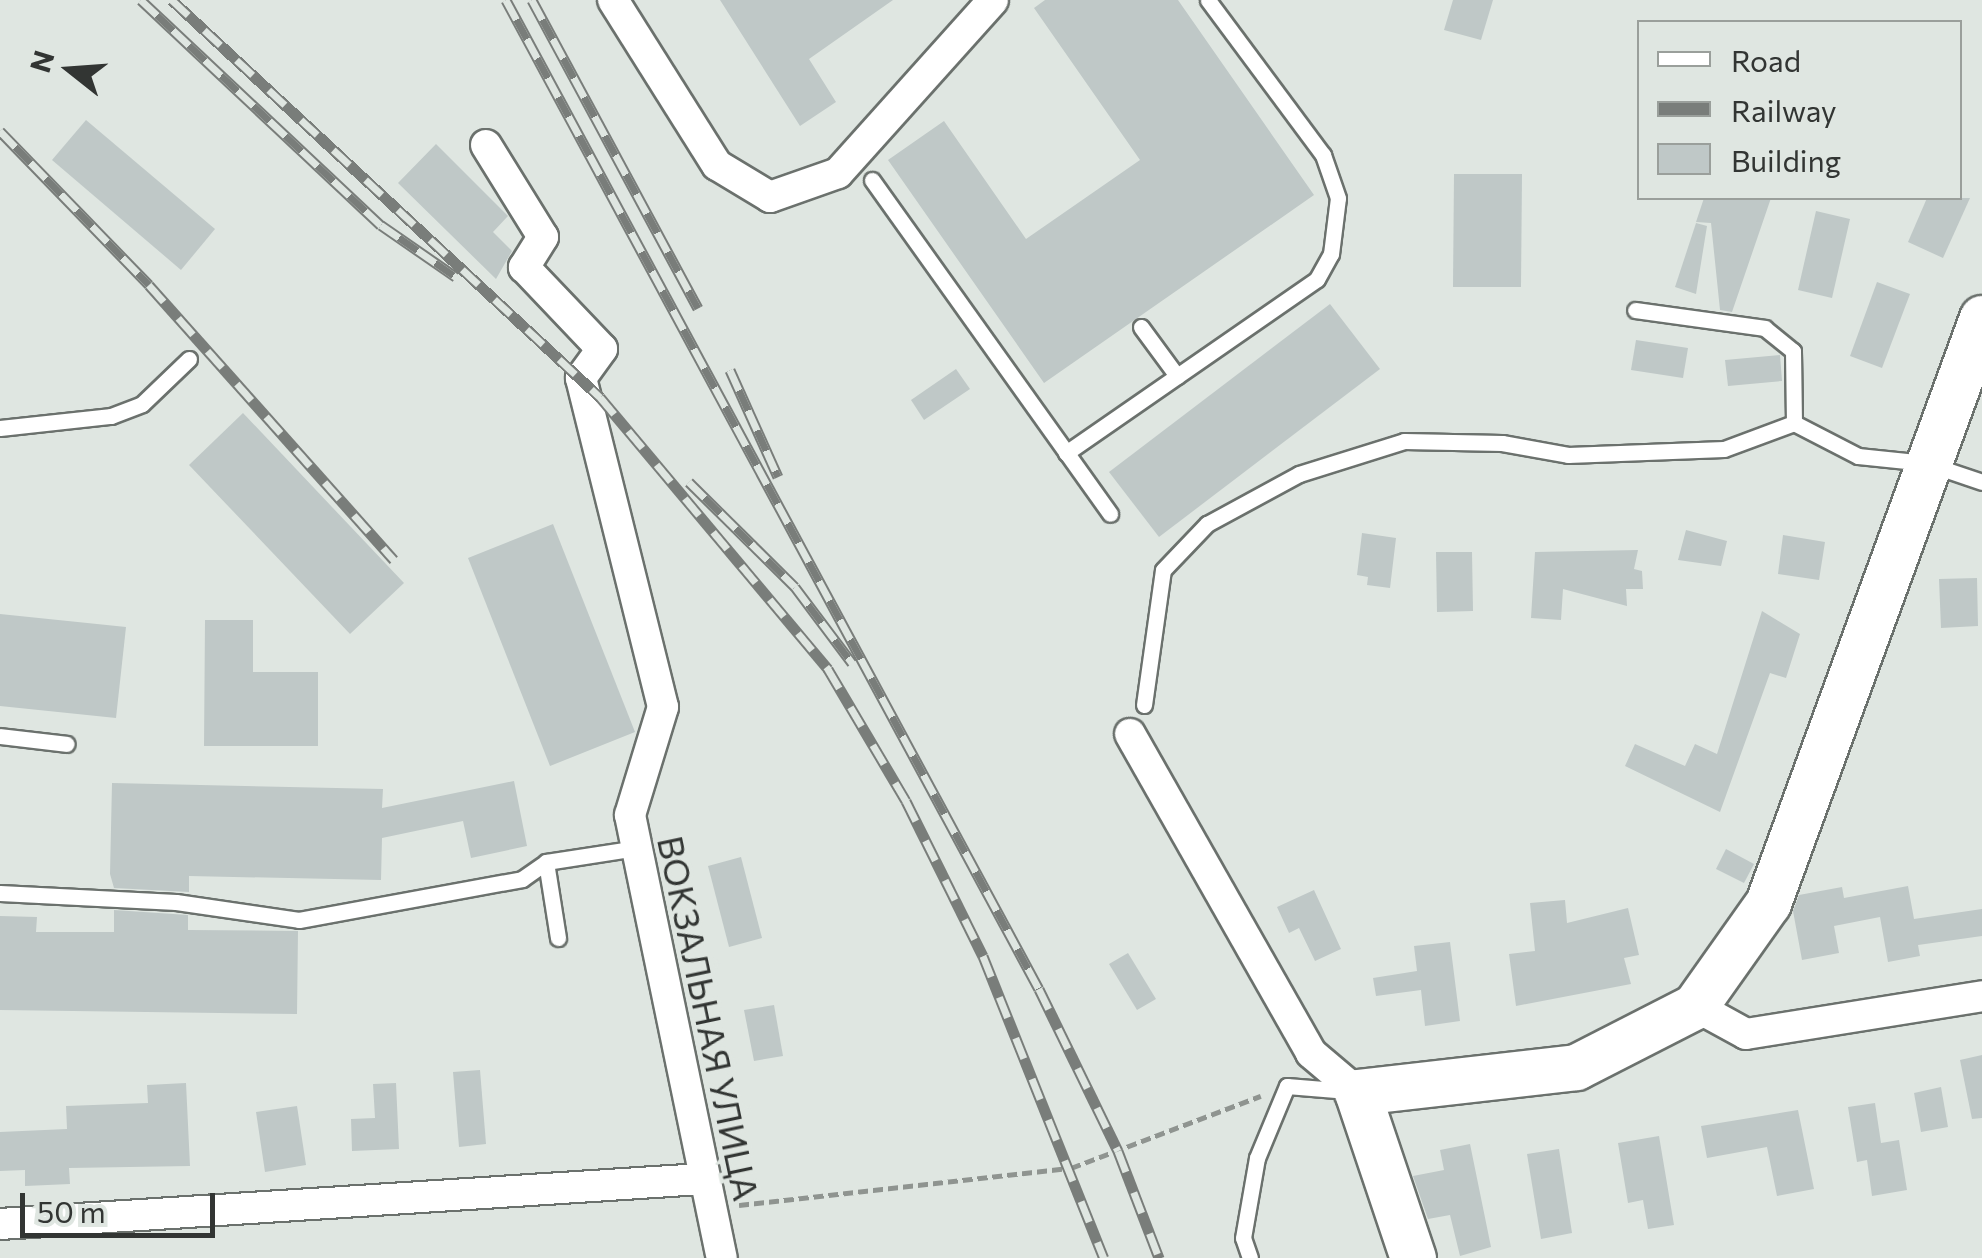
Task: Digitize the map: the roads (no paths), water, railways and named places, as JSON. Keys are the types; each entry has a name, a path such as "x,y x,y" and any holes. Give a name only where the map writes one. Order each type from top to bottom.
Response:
{"street":[{"path":"613,0 716,164 770,197 838,173 993,0"},
{"name":"ВОКЗАЛЬНАЯ УЛИЦА","path":"486,145 543,237 524,267 602,349 581,378 663,706 630,815 701,1180 722,1258"},
{"path":"1357,1092 1576,1067 1695,1006 1768,903 1926,463 1959,396 1982,318"},
{"path":"1130,734 1312,1052 1357,1092 1413,1258"},
{"path":"1695,1006 1746,1034 1982,996"},
{"path":"0,1224 701,1180"}],"lane":[{"path":"1066,452 1317,278 1338,219 1323,155 1208,0"},
{"path":"872,180 1110,514"},
{"path":"1635,310 1765,328 1793,351 1794,423"},
{"path":"1142,327 1177,376"},
{"path":"0,428 112,416 142,404 190,359"},
{"path":"1144,705 1163,570 1208,524 1299,474 1404,441 1502,443 1568,455 1724,449 1794,423 1858,456 1926,463 1982,482"},
{"path":"0,736 67,744"},
{"path":"0,894 176,902 299,920 522,879 546,862 636,848"},
{"path":"546,862 558,938"},
{"path":"1250,1258 1243,1238 1256,1158 1287,1086 1357,1092"}],"railway":[{"path":"141,0 381,225 456,277"},
{"path":"172,0 600,397 828,669 906,801 983,956 1104,1258"},
{"path":"506,0 1039,989 1118,1151 1159,1258"},
{"path":"532,0 698,308"},
{"path":"0,131 149,285 394,560"},
{"path":"730,370 778,477"},
{"path":"689,482 795,587 852,663"}]}
